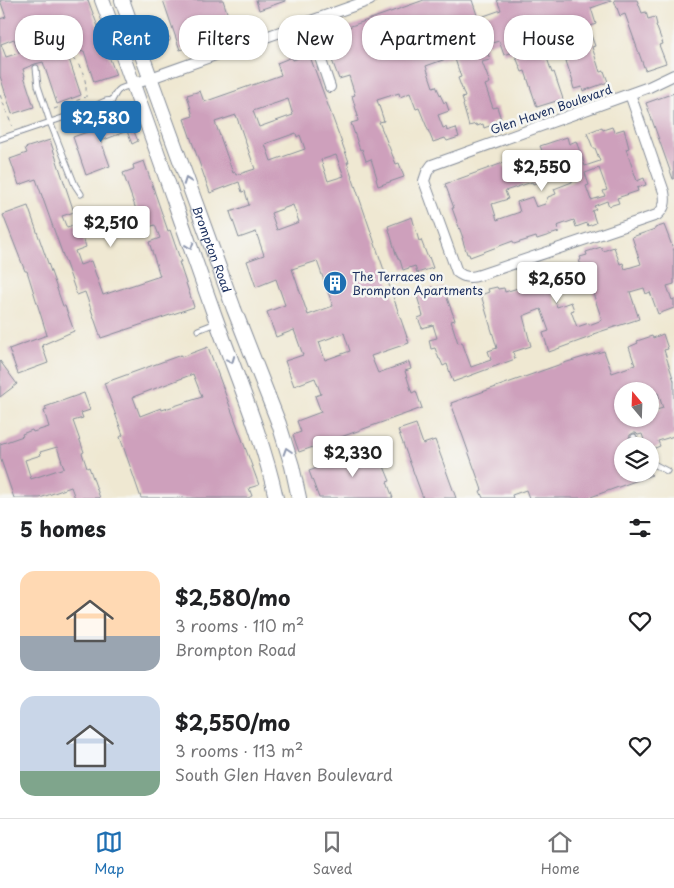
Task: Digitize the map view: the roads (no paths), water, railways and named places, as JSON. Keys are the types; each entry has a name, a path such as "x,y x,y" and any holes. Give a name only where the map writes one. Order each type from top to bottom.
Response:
{"street":[{"name":"Brompton Road","path":"102,0 134,84 217,323 252,417 271,474 276,498"},
{"name":"Brompton Road","path":"122,0 127,15"},
{"path":"328,15 370,0"},
{"path":"134,84 278,33"},
{"name":"Brompton Road","path":"143,60 218,265 279,424 292,466 299,498"},
{"path":"321,60 330,87"},
{"name":"Glen Haven Boulevard","path":"630,94 659,174 665,200 661,211 657,215 475,277 465,277 457,272 424,181 429,168 436,163 630,94 674,75"},
{"path":"199,272 218,265"}],"lane":[{"path":"36,68 38,86 46,112 75,185 81,194"},
{"path":"0,139 100,105 102,102 112,101 119,89 134,84"},
{"path":"198,330 217,323"},
{"path":"659,467 667,471"}],"place":[{"name":"The Terraces on Brompton Apartments","path":"335,283"}]}
